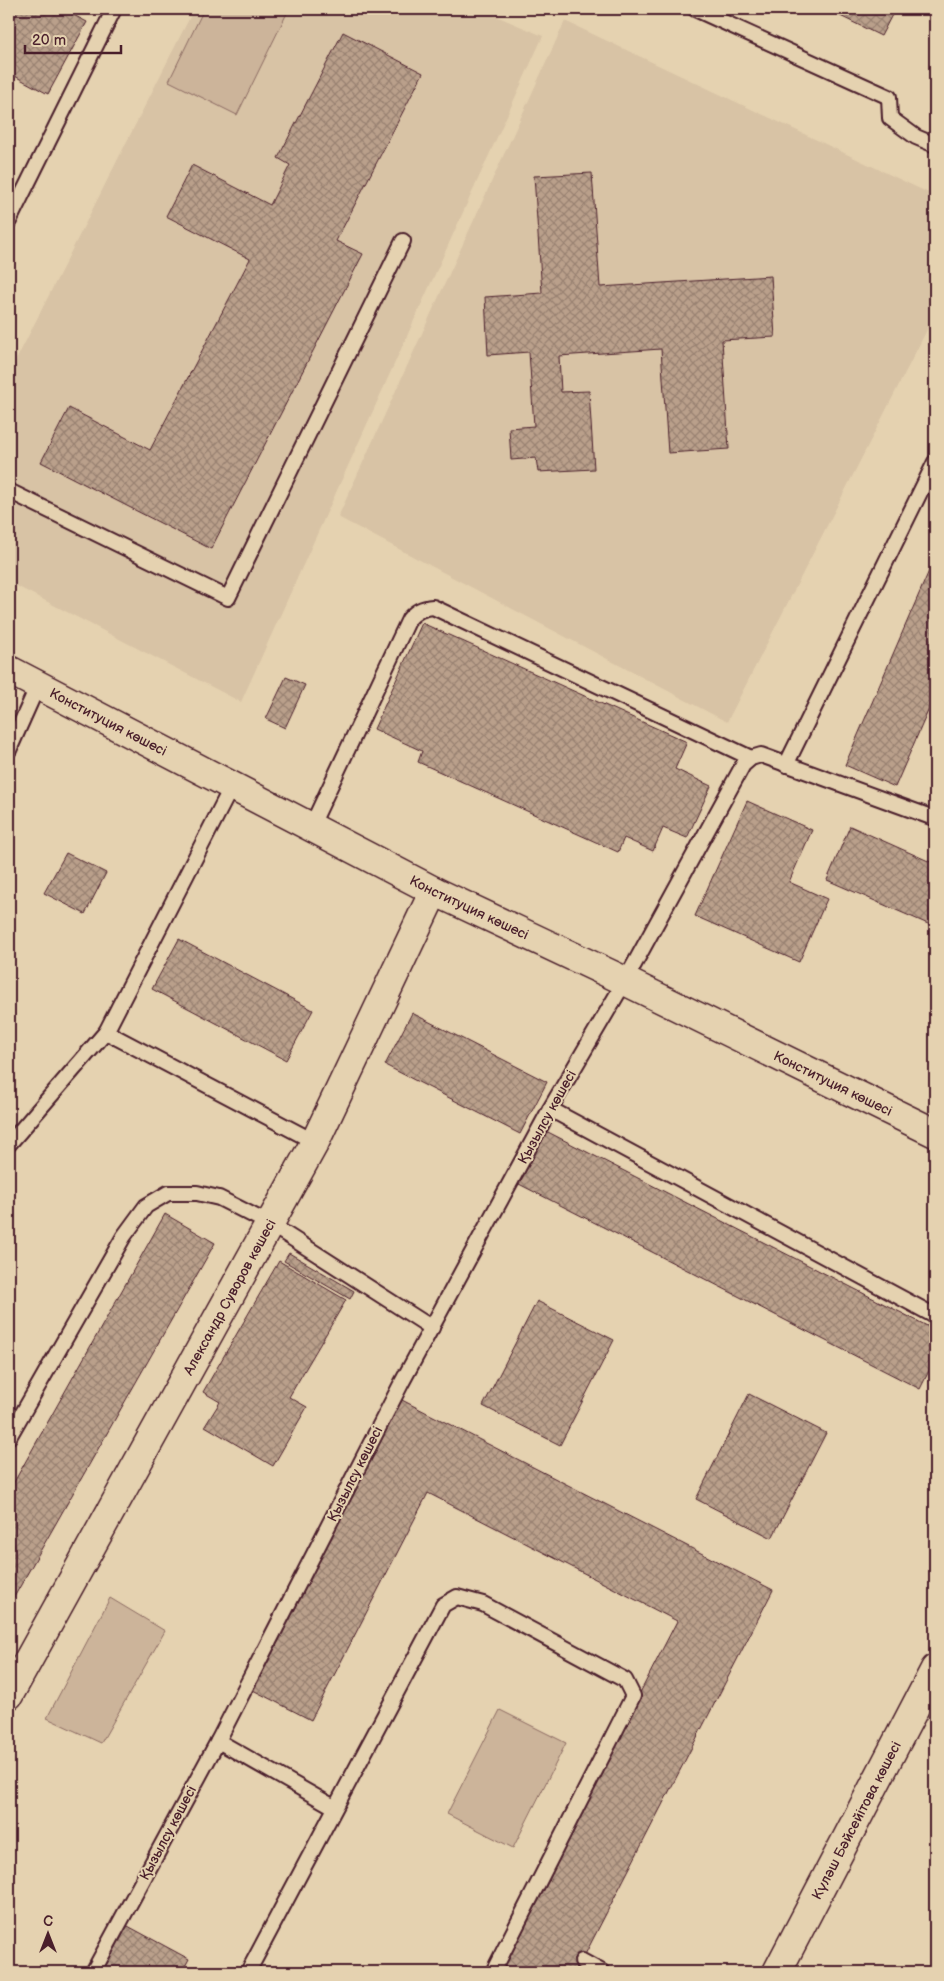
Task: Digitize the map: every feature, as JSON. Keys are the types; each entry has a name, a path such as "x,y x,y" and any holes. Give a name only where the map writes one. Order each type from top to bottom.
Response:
{"street":[{"name":"Конституция көшесі","path":"9,670 434,891 626,981 935,1133"},
{"name":"Александр Суворов көшесі","path":"9,1696 315,1142 434,891"},
{"name":"Күләш Бәйсейітова көшесі","path":"777,1972 935,1670"}],"lane":[{"path":"9,221 114,9"},
{"path":"695,9 889,97 890,118 916,137 935,145"},
{"path":"9,491 228,598 403,241"},
{"path":"786,765 935,462"},
{"path":"311,827 409,619 423,608 433,608 751,758 761,755 935,817"},
{"path":"9,750 38,685"},
{"name":"Қызылсу көшесі","path":"93,1972 218,1740 432,1328 550,1109 626,981 743,765 751,758"},
{"path":"9,1144 106,1032 232,786"},
{"path":"106,1032 315,1142"},
{"path":"550,1109 935,1316"},
{"path":"9,1437 124,1236 146,1206 168,1194 197,1194 219,1198 270,1224 432,1328"},
{"path":"248,1972 442,1605 457,1597 483,1604 625,1680 633,1696 493,1972"},
{"path":"218,1740 334,1807"},
{"path":"582,1961 602,1972"}],"shaded area":[{"path":"194,9 480,9 543,36 241,702 9,582 9,374"},
{"path":"204,9 289,9 237,115 169,81"},
{"path":"565,21 935,196 935,314 727,722 338,517"},
{"path":"110,1598 165,1631 101,1743 47,1718"},
{"path":"500,1710 566,1743 513,1848 447,1814"}],"building":[{"path":"9,9 62,9 87,22 48,94 9,73"},
{"path":"826,9 895,9 881,36"},
{"path":"343,32 423,73 336,241 363,254 211,549 41,462 69,408 150,450 250,259 166,216 192,165 270,205 290,165 278,158"},
{"path":"592,173 600,287 771,276 775,337 722,340 729,449 668,453 661,349 559,356 561,392 589,391 594,469 538,472 536,458 511,460 509,428 534,426 529,352 488,355 485,297 542,293 534,176"},
{"path":"935,557 935,695 895,787 845,765"},
{"path":"422,623 687,742 675,769 711,786 687,838 663,828 653,851 624,838 618,852 418,762 422,751 374,729"},
{"path":"286,677 305,685 285,728 266,719"},
{"path":"747,801 812,830 789,882 827,899 799,962 695,916"},
{"path":"850,826 935,864 935,927 827,880"},
{"path":"66,853 106,873 85,914 44,893"},
{"path":"179,939 313,1010 286,1060 152,989"},
{"path":"412,1013 547,1082 520,1134 385,1065"},
{"path":"544,1130 935,1330 935,1359 920,1389 517,1183"},
{"path":"165,1214 215,1243 9,1606 9,1491"},
{"path":"289,1253 354,1291 350,1299 284,1261"},
{"path":"279,1261 346,1300 289,1397 307,1407 273,1466 205,1426 220,1402 203,1392"},
{"path":"537,1301 614,1340 560,1445 483,1406"},
{"path":"749,1394 826,1433 772,1538 696,1499"},
{"path":"398,1398 773,1590 576,1972 496,1972 677,1621 428,1493 311,1720 249,1688"},
{"path":"126,1925 189,1959 182,1972 102,1972"}]}
